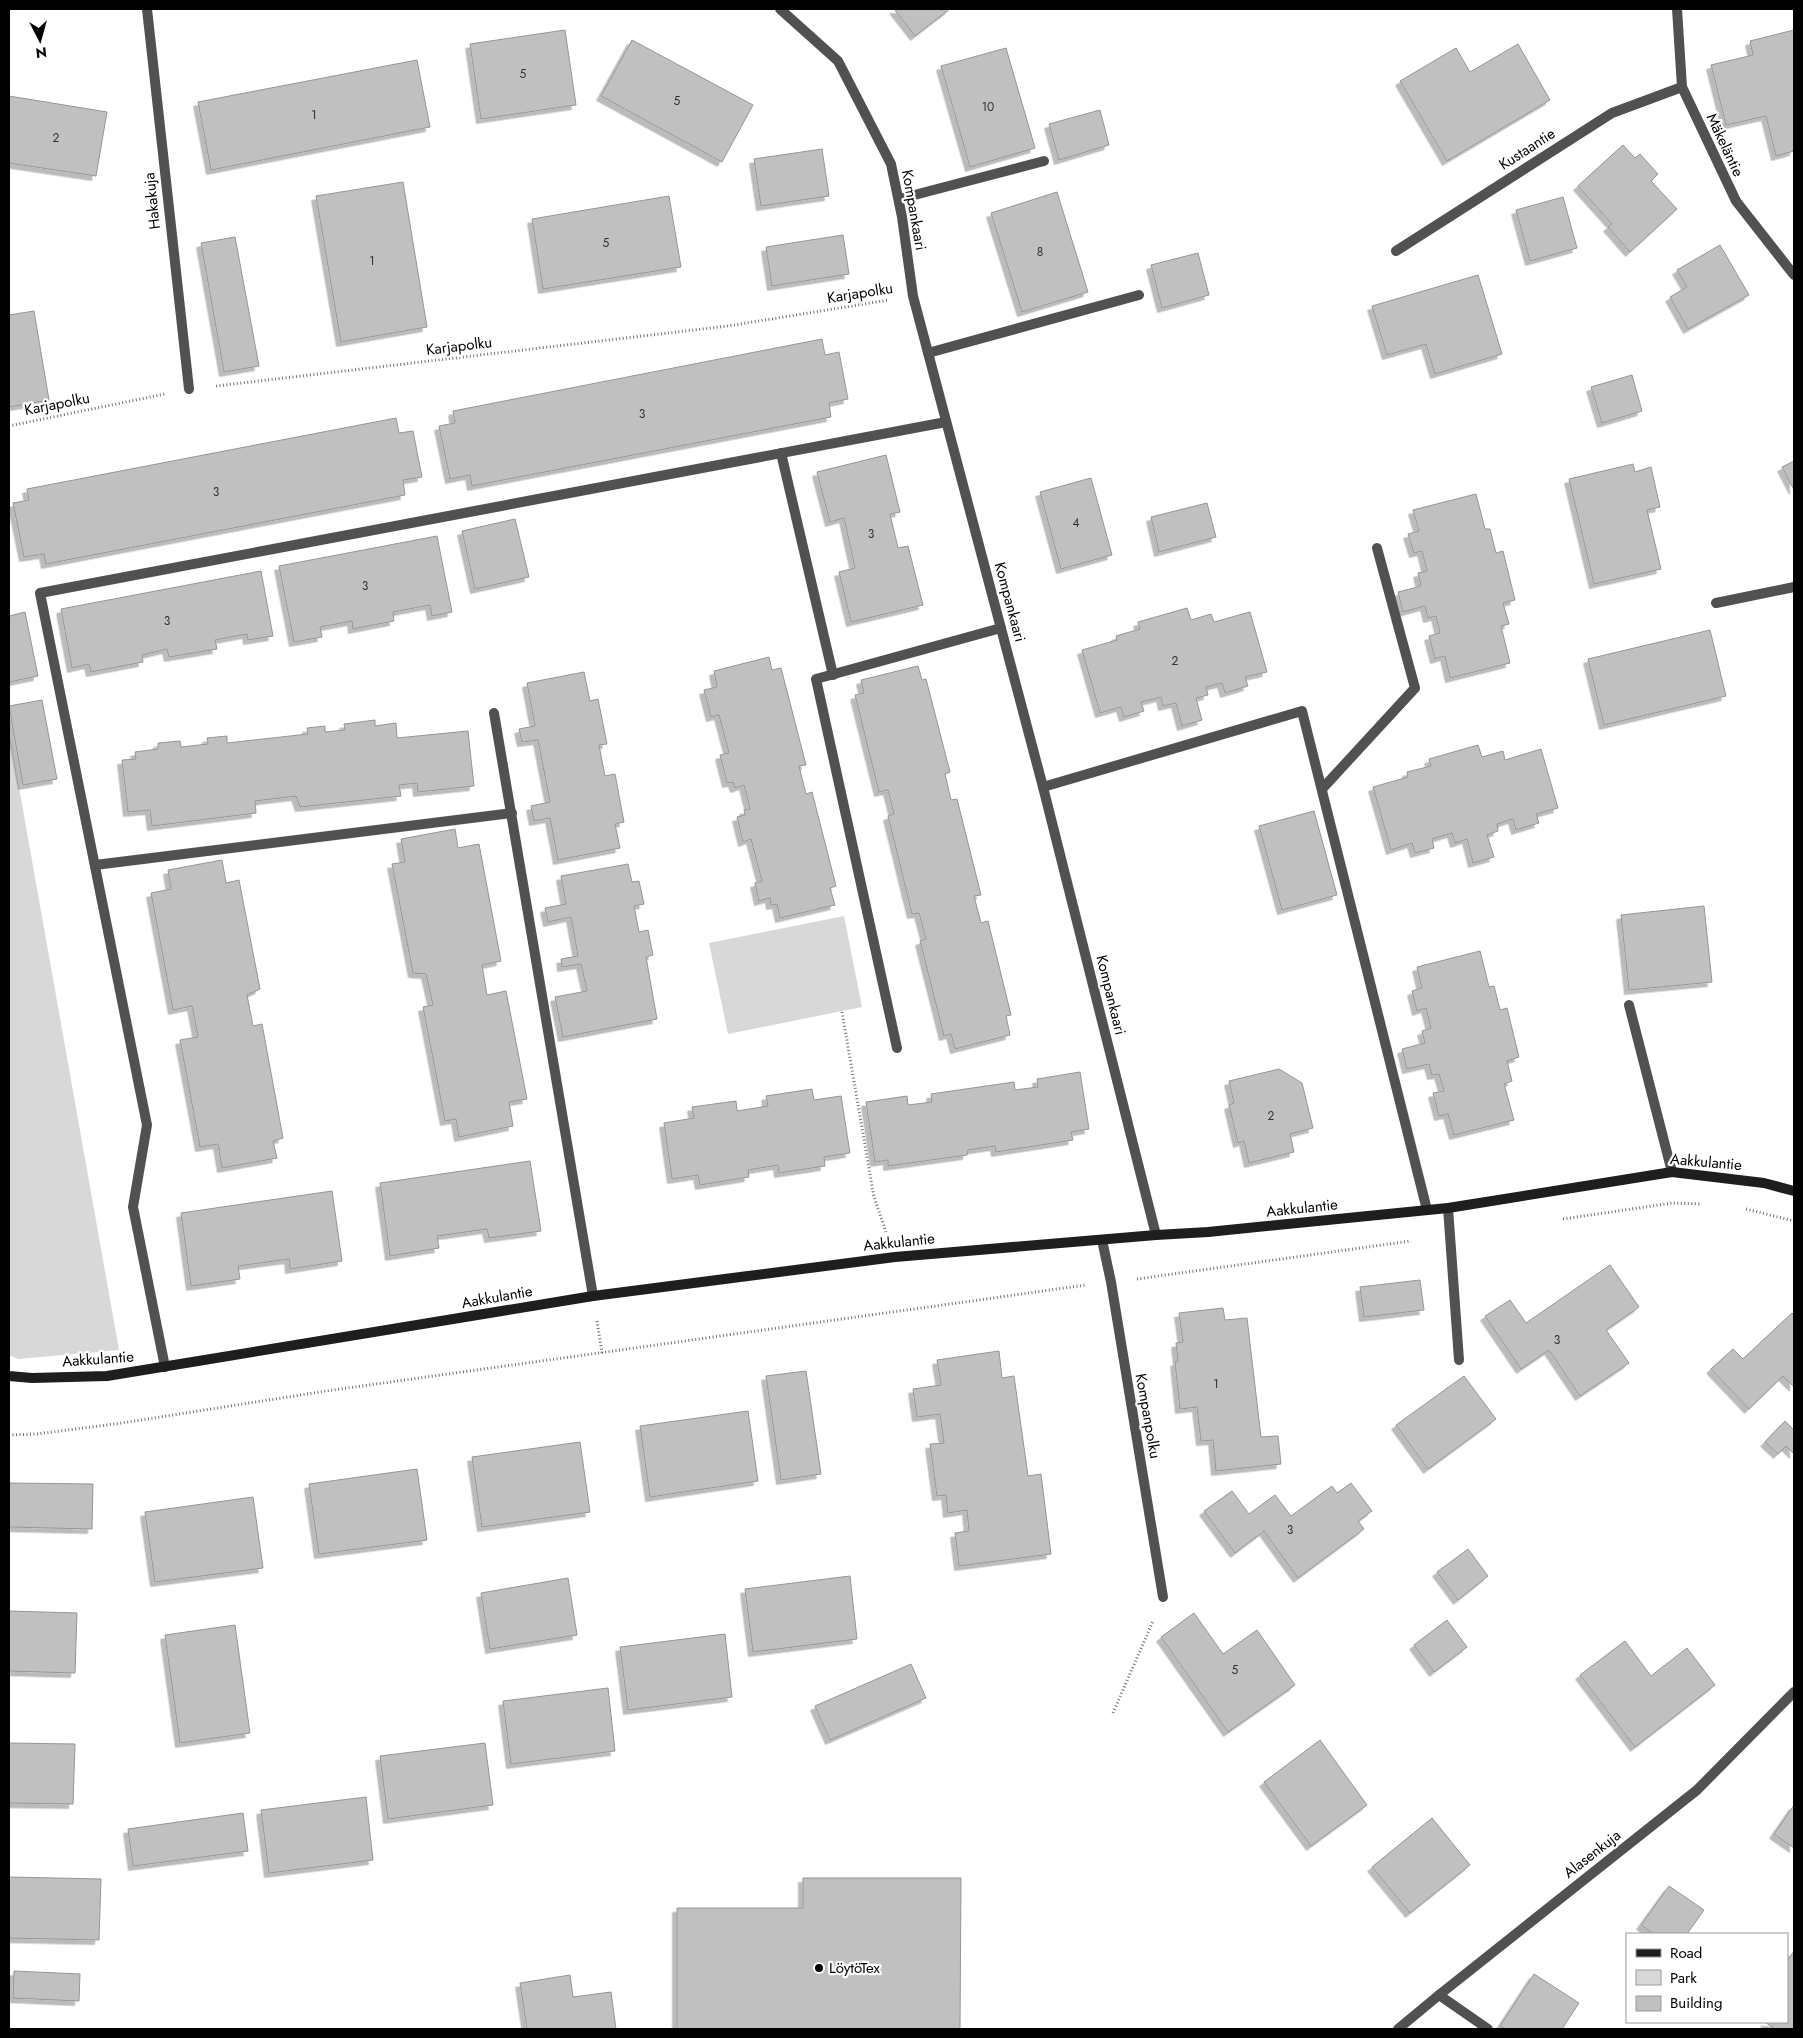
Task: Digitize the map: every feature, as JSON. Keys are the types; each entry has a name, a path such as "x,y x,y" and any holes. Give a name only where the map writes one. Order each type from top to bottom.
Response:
{"street":[{"name":"Hakakuja","path":"147,9 189,389"},
{"name":"Kompankaari","path":"780,9 838,61 891,164 913,296 1043,787 1156,1234"},
{"name":"Mäkeläntie","path":"1677,9 1682,87 1736,201 1794,274"},
{"name":"Kustaantie","path":"1396,251 1612,113 1682,87"},
{"path":"898,199 1044,161"},
{"path":"928,353 1139,295"},
{"path":"165,1367 133,1207 147,1125 40,593 946,422"},
{"path":"781,453 832,675"},
{"path":"1322,789 1415,688 1377,548"},
{"path":"1716,603 1794,587"},
{"path":"897,1048 816,680 1001,628"},
{"path":"1043,787 1302,711 1427,1210"},
{"path":"494,713 593,1296"},
{"path":"95,865 512,813"},
{"path":"1629,1005 1672,1172"},
{"name":"Aakkulantie","path":"9,1376 32,1378 107,1376 593,1296 895,1257 1156,1234 1208,1232 1448,1208 1672,1172 1764,1183 1794,1191"},
{"path":"1448,1208 1459,1360"},
{"name":"Kompanpolku","path":"1102,1240 1164,1597"},
{"name":"Alasenkuja","path":"1398,2029 1697,1790 1794,1692"},
{"path":"1439,1995 1488,2029"}],"path":[{"name":"Karjapolku","path":"9,426 189,389 728,326 913,296"},
{"path":"842,1012 874,1197 895,1257"},
{"path":"1561,1219 1672,1203 1711,1205"},
{"path":"1739,1208 1794,1221"},
{"path":"9,1435 37,1434 122,1423 326,1391 1451,1235"},
{"path":"1113,1714 1164,1597"}],"green space":[{"path":"9,731 119,1350 18,1359 9,1355"},
{"path":"844,916 862,1007 728,1034 709,943"}],"building":[{"path":"894,9 950,9 915,36"},
{"path":"565,30 576,105 481,119 470,44"},
{"path":"1794,30 1794,151 1776,156 1766,116 1726,125 1711,65 1753,55 1750,41"},
{"path":"632,40 753,105 722,162 601,96"},
{"path":"1518,44 1550,100 1447,161 1400,81 1456,48 1470,72"},
{"path":"1006,48 1035,148 970,167 941,66"},
{"path":"417,60 430,127 211,170 198,102"},
{"path":"9,96 107,112 96,176 9,163"},
{"path":"1100,110 1109,145 1059,160 1049,124"},
{"path":"1623,145 1635,158 1640,154 1658,174 1651,181 1677,209 1630,252 1608,227 1612,224 1578,186"},
{"path":"822,149 829,196 761,206 754,159"},
{"path":"403,182 427,327 341,342 316,196"},
{"path":"1057,192 1088,292 1022,312 991,213"},
{"path":"669,196 681,267 543,289 532,219"},
{"path":"1563,197 1577,248 1530,261 1516,210"},
{"path":"843,235 849,274 772,286 766,247"},
{"path":"235,237 259,366 224,372 201,243"},
{"path":"1720,245 1749,295 1688,329 1670,297 1687,287 1677,270"},
{"path":"1198,253 1209,295 1162,308 1151,265"},
{"path":"1478,275 1502,354 1435,374 1426,344 1387,355 1372,306"},
{"path":"34,311 49,400 9,407 9,315"},
{"path":"822,339 825,355 839,352 848,399 829,403 831,417 472,486 470,475 450,479 439,426 455,423 453,411"},
{"path":"1632,375 1642,411 1602,423 1591,387"},
{"path":"396,418 399,433 413,431 422,477 403,480 405,495 46,564 44,554 24,557 13,503 29,500 27,489"},
{"path":"886,455 900,512 890,514 898,548 908,546 923,605 851,622 839,572 855,568 844,518 830,522 817,472"},
{"path":"1794,461 1794,490 1782,467"},
{"path":"1633,464 1635,472 1651,467 1660,507 1647,510 1661,569 1594,584 1569,479"},
{"path":"1091,478 1112,555 1061,569 1040,492"},
{"path":"1476,494 1485,529 1490,529 1496,553 1503,551 1515,600 1503,603 1509,624 1501,626 1510,663 1450,678 1445,656 1435,659 1429,636 1440,633 1436,616 1428,618 1425,606 1403,612 1398,592 1421,586 1418,573 1427,571 1422,551 1414,553 1408,534 1419,531 1413,510"},
{"path":"1207,503 1216,537 1159,552 1151,517"},
{"path":"515,519 529,577 475,589 462,531"},
{"path":"437,536 452,612 432,616 430,605 393,612 394,621 353,629 352,621 320,627 322,637 294,642 279,566"},
{"path":"261,571 273,636 248,640 247,634 215,640 217,649 169,657 167,649 142,655 143,662 91,672 89,664 72,668 61,609"},
{"path":"1187,608 1191,620 1211,614 1214,622 1250,612 1267,672 1245,677 1248,686 1225,693 1222,683 1206,687 1208,695 1196,698 1202,720 1182,726 1176,703 1163,706 1161,697 1141,702 1144,711 1124,717 1121,707 1100,713 1082,650 1117,640 1116,636 1140,629 1138,622"},
{"path":"25,612 38,676 9,682 9,616"},
{"path":"1710,630 1726,696 1604,725 1588,659"},
{"path":"769,657 772,670 781,668 806,765 799,766 806,794 812,792 836,886 830,888 835,905 780,918 777,904 771,905 770,898 759,901 755,883 762,881 751,839 743,842 737,817 745,815 744,810 750,809 744,785 735,788 733,782 727,783 720,755 729,753 719,715 711,717 704,690 717,687 714,671"},
{"path":"918,666 922,680 926,679 950,772 945,774 951,800 957,799 981,895 974,896 981,923 988,921 1011,1015 1006,1016 1010,1035 955,1049 951,1034 944,1036 920,941 926,939 919,913 912,914 888,816 894,814 888,790 879,792 855,695 864,693 861,680"},
{"path":"584,672 590,701 598,699 607,744 599,745 605,776 615,774 624,822 615,824 620,848 558,860 550,818 534,821 531,806 550,802 538,740 522,742 519,729 535,726 527,683"},
{"path":"42,700 57,779 23,785 9,706"},
{"path":"375,720 375,726 396,723 397,738 468,731 474,786 418,792 417,783 399,785 401,796 300,807 296,796 255,801 256,813 152,826 150,810 128,812 122,760 136,759 135,752 158,749 158,743 180,741 181,747 208,744 207,738 227,736 227,743 308,734 307,728 325,726 325,732 345,730 344,724"},
{"path":"1478,745 1482,757 1503,751 1505,760 1541,749 1558,808 1536,814 1539,823 1516,830 1513,819 1497,824 1498,831 1487,835 1494,857 1473,863 1467,839 1455,843 1452,833 1432,839 1434,848 1415,853 1412,843 1391,850 1373,787 1408,777 1407,772 1431,766 1429,759"},
{"path":"1314,811 1337,895 1282,910 1259,826"},
{"path":"455,829 458,848 479,844 501,961 482,965 487,995 506,991 527,1099 509,1102 513,1126 459,1137 456,1119 445,1121 423,1007 433,1005 426,974 413,973 392,864 405,862 401,839"},
{"path":"222,860 226,883 239,880 260,989 247,995 253,1026 262,1024 283,1138 273,1141 277,1158 222,1168 218,1144 200,1147 180,1040 198,1037 192,1006 173,1010 151,893 171,889 168,870"},
{"path":"628,864 632,882 639,881 644,904 634,906 639,932 648,930 653,955 646,957 657,1019 563,1037 555,997 587,991 581,964 562,967 561,959 578,956 571,917 548,922 545,908 566,904 561,876"},
{"path":"1704,906 1712,982 1629,990 1621,915"},
{"path":"1480,951 1489,987 1494,986 1500,1010 1507,1008 1519,1057 1507,1061 1512,1081 1504,1084 1514,1120 1454,1135 1448,1114 1439,1116 1433,1093 1444,1091 1439,1074 1432,1075 1429,1064 1407,1069 1402,1049 1425,1043 1422,1031 1431,1028 1426,1008 1417,1011 1412,991 1422,988 1417,967"},
{"path":"1279,1069 1302,1083 1313,1128 1290,1134 1294,1152 1249,1163 1244,1141 1238,1143 1229,1105 1234,1103 1229,1081"},
{"path":"1080,1072 1089,1129 1071,1132 1073,1140 996,1152 995,1146 968,1150 967,1155 888,1166 888,1160 875,1162 866,1102 907,1096 908,1105 932,1102 931,1094 1014,1082 1015,1090 1038,1087 1037,1079"},
{"path":"812,1089 814,1100 841,1096 850,1153 824,1157 825,1166 779,1173 778,1165 748,1170 749,1177 700,1185 698,1175 672,1179 664,1123 694,1118 692,1107 736,1101 737,1111 768,1106 766,1096"},
{"path":"530,1161 541,1231 489,1238 487,1229 437,1236 439,1248 390,1256 380,1183"},
{"path":"332,1191 342,1261 290,1269 289,1259 238,1266 240,1279 191,1286 181,1213"},
{"path":"1610,1265 1639,1307 1606,1330 1629,1363 1580,1396 1549,1350 1521,1369 1485,1316 1510,1300 1526,1323"},
{"path":"1420,1280 1424,1310 1364,1317 1360,1287"},
{"path":"1223,1308 1225,1320 1247,1318 1261,1437 1278,1436 1281,1464 1216,1471 1213,1440 1201,1441 1197,1407 1180,1409 1175,1362 1178,1361 1176,1343 1183,1342 1179,1313"},
{"path":"1792,1313 1794,1315 1794,1387 1783,1376 1749,1409 1711,1369 1733,1349 1743,1359"},
{"path":"999,1351 1002,1378 1014,1376 1028,1476 1041,1474 1051,1554 959,1566 955,1533 969,1531 967,1510 948,1513 946,1495 937,1496 930,1444 944,1443 940,1414 917,1417 913,1389 941,1385 937,1360"},
{"path":"806,1371 821,1474 781,1480 766,1376"},
{"path":"1464,1376 1496,1419 1428,1469 1396,1425"},
{"path":"748,1411 758,1481 650,1497 640,1426"},
{"path":"1785,1421 1794,1430 1794,1454 1786,1446 1778,1454 1765,1442"},
{"path":"580,1442 590,1512 482,1527 472,1457"},
{"path":"417,1469 427,1540 319,1554 309,1484"},
{"path":"9,1483 93,1484 92,1529 9,1527"},
{"path":"1351,1483 1372,1511 1358,1521 1364,1529 1298,1578 1264,1531 1235,1553 1204,1511 1232,1491 1249,1514 1275,1495 1291,1516 1332,1486 1337,1493"},
{"path":"253,1497 263,1568 155,1582 145,1512"},
{"path":"1468,1549 1488,1576 1458,1600 1437,1572"},
{"path":"850,1576 857,1639 753,1652 745,1589"},
{"path":"568,1578 577,1635 490,1649 481,1593"},
{"path":"9,1611 77,1613 75,1673 9,1671"},
{"path":"1194,1613 1223,1654 1257,1630 1295,1685 1228,1732 1161,1637"},
{"path":"1447,1620 1467,1647 1434,1672 1414,1645"},
{"path":"235,1625 250,1733 180,1743 165,1635"},
{"path":"725,1634 732,1697 628,1710 620,1647"},
{"path":"1625,1641 1651,1676 1687,1648 1715,1685 1635,1747 1580,1675"},
{"path":"911,1664 926,1698 830,1740 815,1706"},
{"path":"608,1688 615,1751 511,1764 503,1701"},
{"path":"1320,1740 1367,1805 1311,1846 1264,1782"},
{"path":"9,1743 75,1744 73,1804 9,1803"},
{"path":"485,1743 493,1805 388,1819 380,1756"},
{"path":"366,1797 373,1860 269,1873 261,1810"},
{"path":"1794,1805 1794,1848 1774,1834"},
{"path":"243,1813 248,1851 133,1866 128,1829"},
{"path":"1432,1818 1470,1865 1410,1913 1372,1867"},
{"path":"9,1877 101,1879 99,1940 9,1938"},
{"name":"LöytöTex","path":"803,1878 961,1878 960,2028 962,2029 677,2029 677,1908 803,1908"},
{"path":"1669,1886 1704,1910 1688,1933 1653,1933 1641,1925"},
{"path":"1794,1951 1794,2029 1775,2029 1766,2023 1788,2023 1788,1960"},
{"path":"14,1971 80,1974 79,2001 13,1998"},
{"path":"1534,1974 1579,2003 1562,2029 1505,2029 1500,2026"},
{"path":"570,1975 573,1997 611,1992 616,2029 527,2029 520,1983"}],"place":[{"name":"LöytöTex","path":"819,1968"}]}
